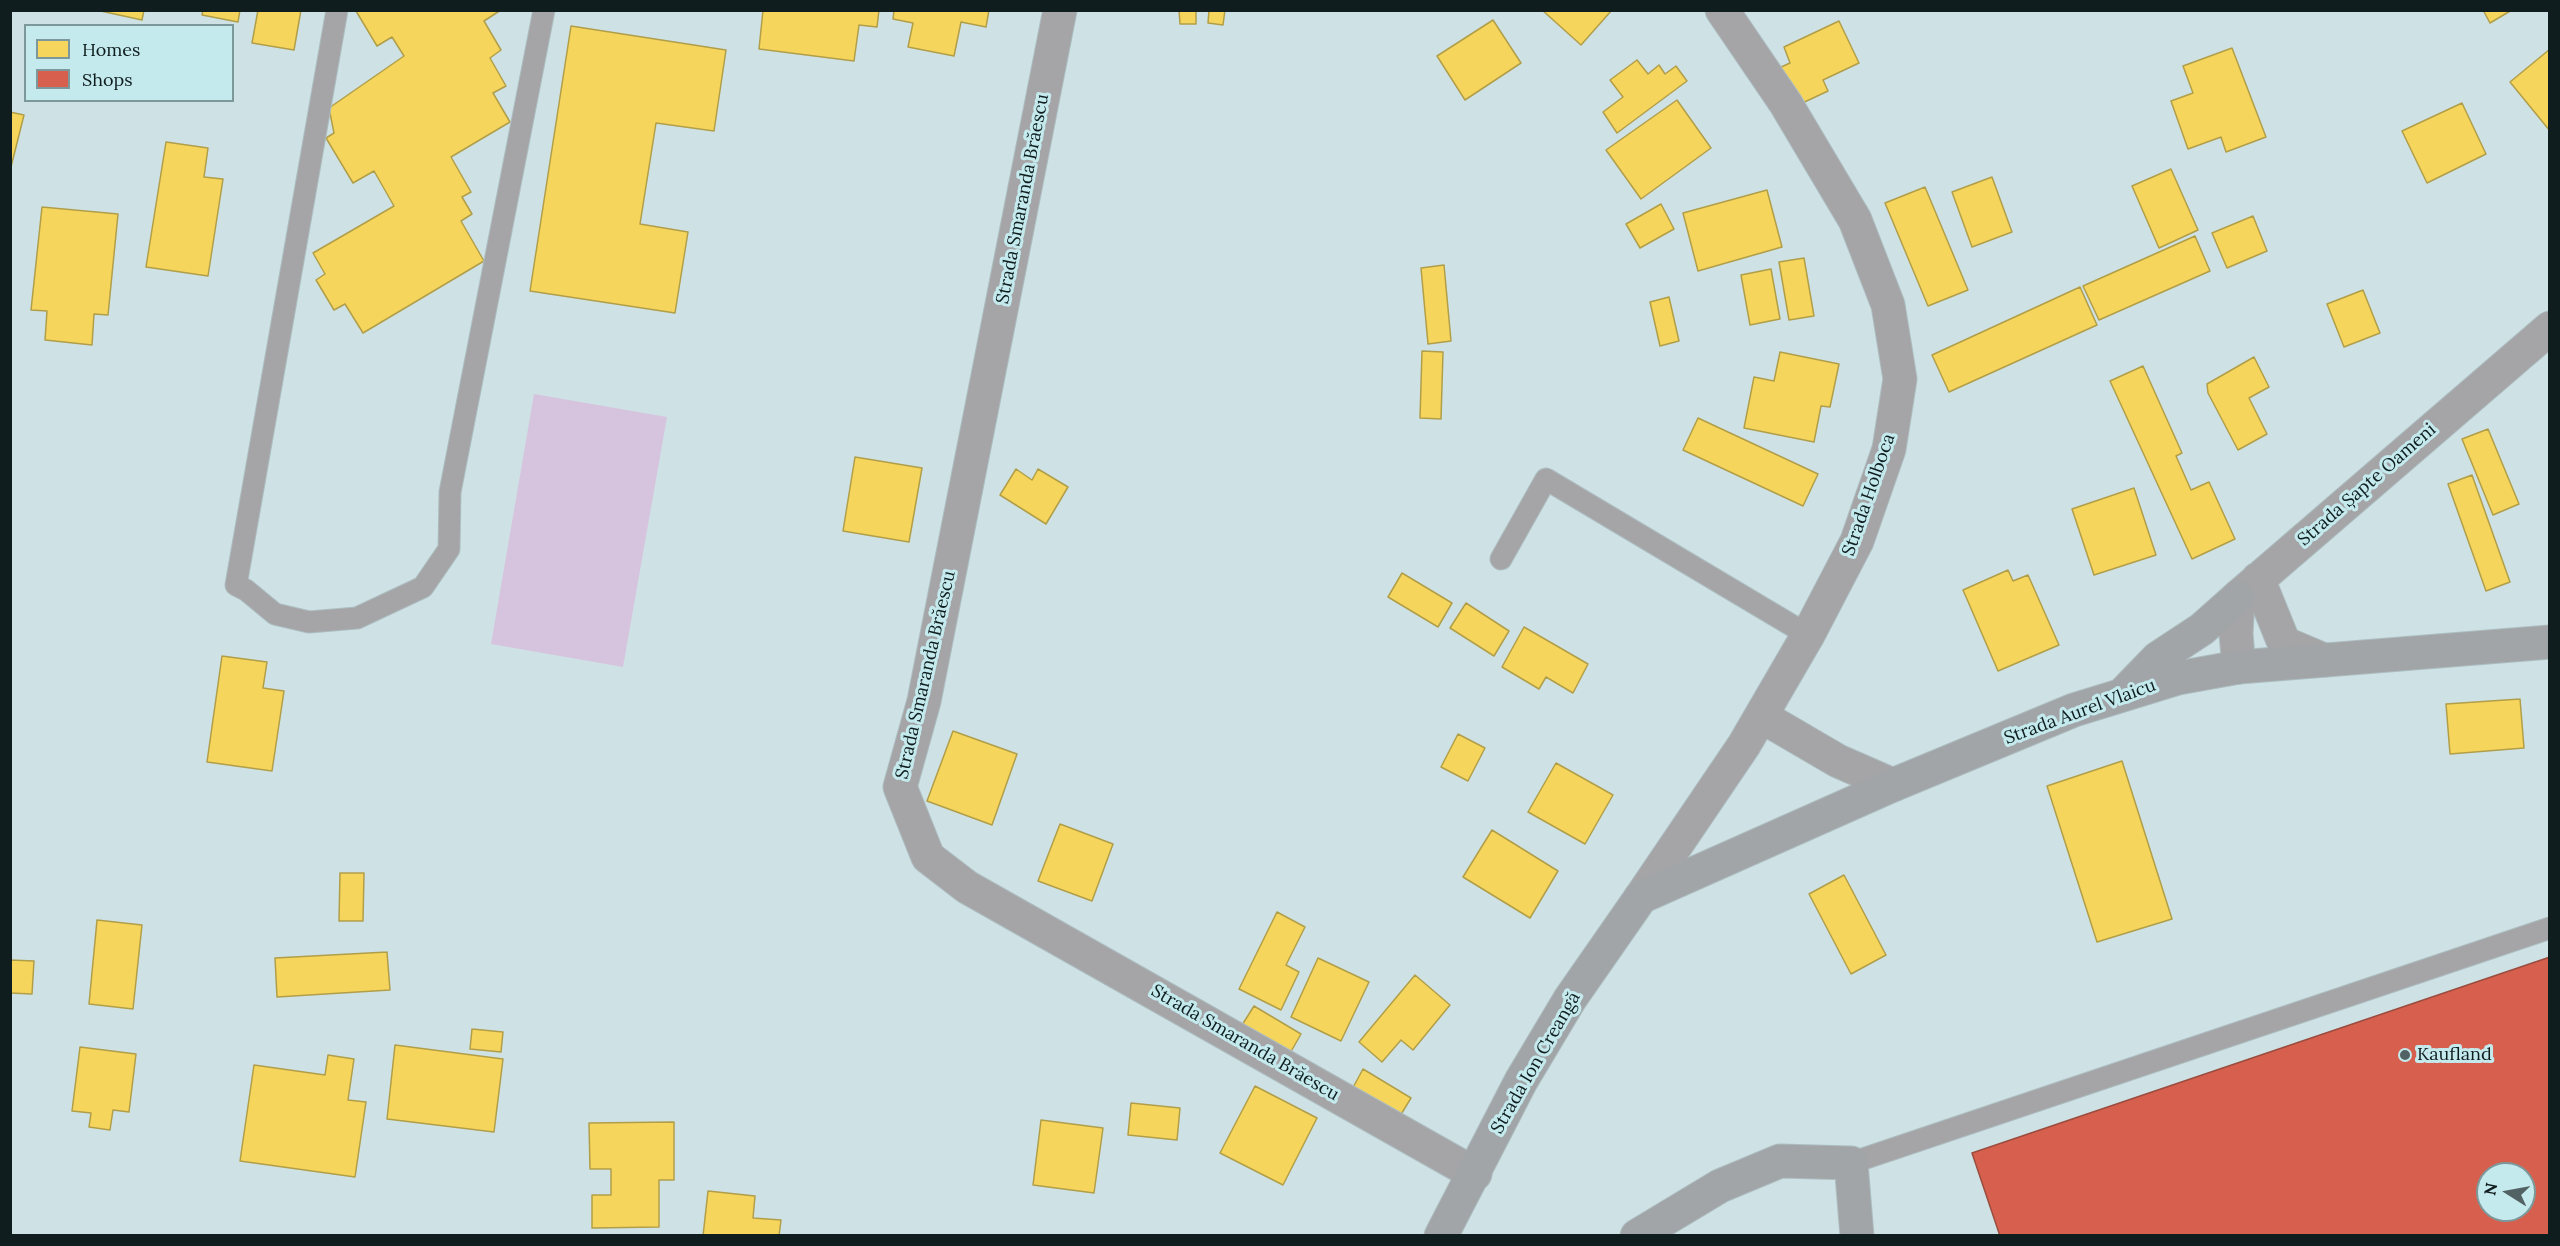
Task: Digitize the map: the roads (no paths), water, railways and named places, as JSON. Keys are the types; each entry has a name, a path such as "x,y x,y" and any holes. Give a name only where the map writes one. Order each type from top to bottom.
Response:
{"street":[{"name":"Strada Smaranda Brăescu","path":"1060,10 924,701 900,787 928,856 967,888 1475,1174"},
{"name":"Strada Holboca","path":"1641,897 1761,716 1808,636 1857,541 1889,449 1900,379 1888,305 1855,220 1786,104 1722,10"},
{"name":"Strada Șapte Oameni","path":"2248,588 2550,328"},
{"path":"2248,588 2284,643 2324,660"},
{"path":"2239,667 2236,634 2248,588"},
{"path":"2124,693 2158,658 2202,629 2248,588"},
{"name":"Strada Aurel Vlaicu","path":"1641,897 1893,784 2074,710 2124,693 2178,678 2239,667 2550,642"},
{"path":"1761,716 1838,761 1893,784"},
{"name":"Strada Ion Creangă","path":"1442,1235 1521,1082 1564,1010 1641,897"},
{"path":"1637,1236 1720,1186 1780,1161 1851,1162 1857,1236"}],"lane":[{"path":"337,10 236,585 246,590 275,614 309,622 357,618 423,586 449,549 450,492 544,10"},
{"path":"1502,559 1546,479 1808,636"},
{"path":"1851,1162 2550,928"}],"place":[{"name":"Kaufland","path":"2405,1055"}]}
